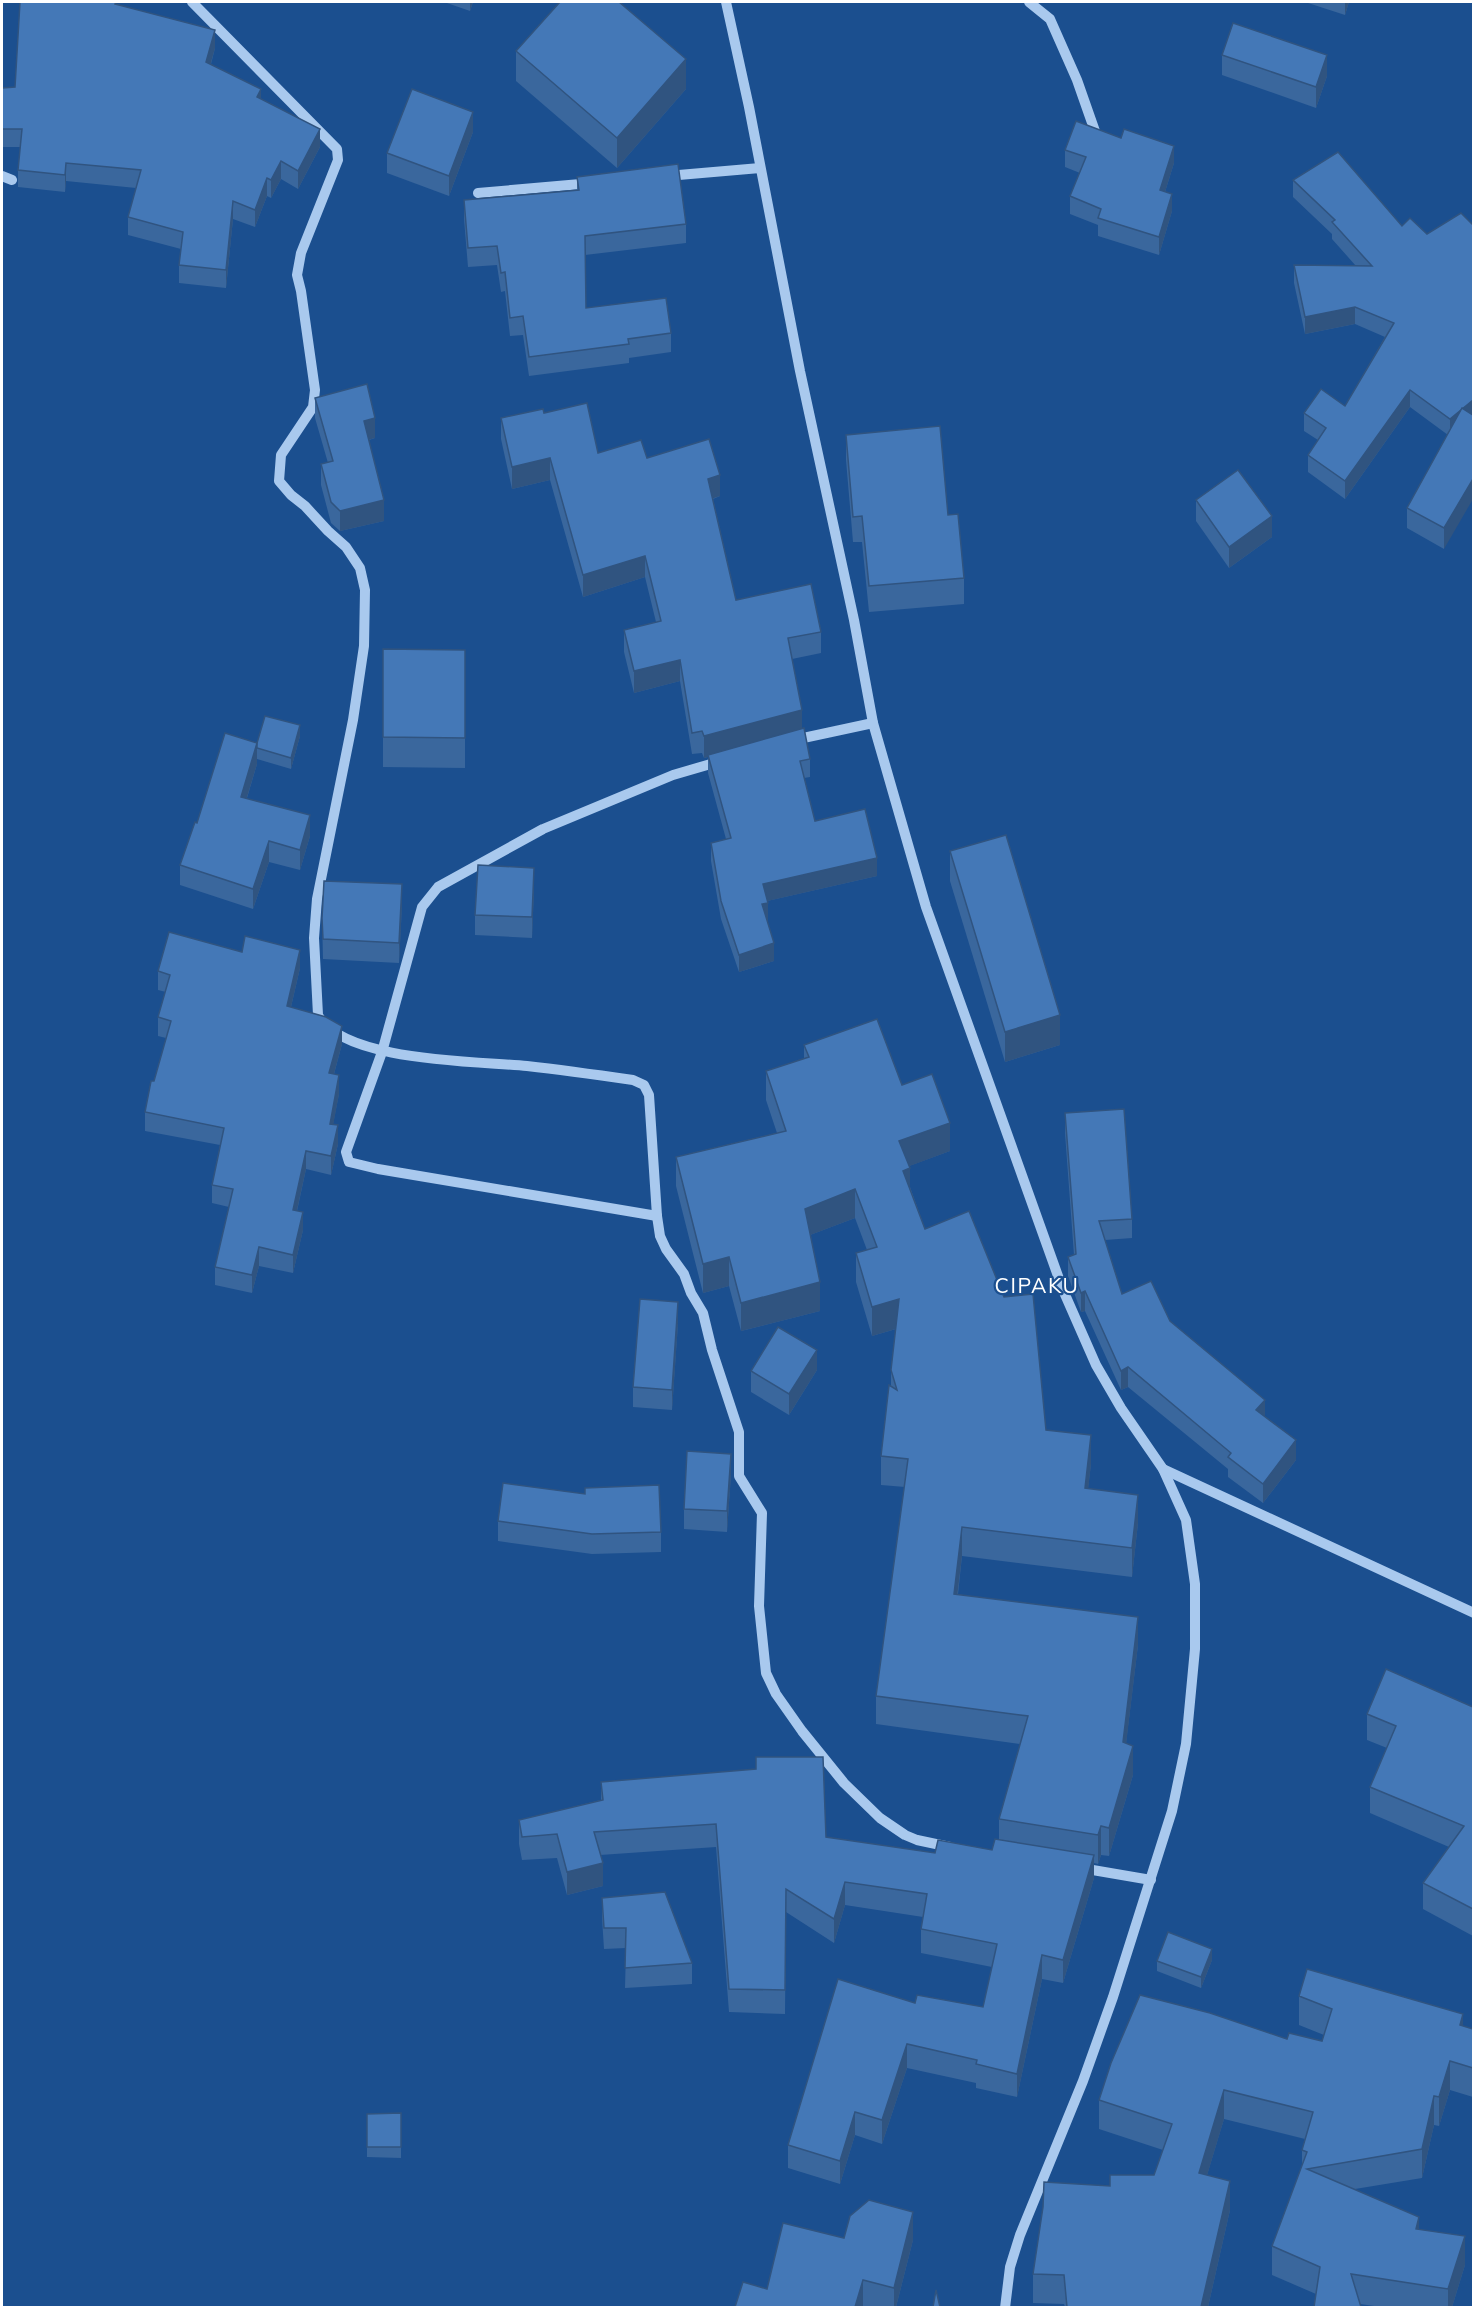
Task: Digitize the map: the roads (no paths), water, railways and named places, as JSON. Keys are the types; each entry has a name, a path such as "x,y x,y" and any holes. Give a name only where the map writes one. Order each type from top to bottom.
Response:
{"street":[{"path":"192,2 337,148 338,160 301,253 297,274 315,390 314,407 281,455 279,481 346,547 360,568 365,590 364,646 353,720 320,882 314,938 318,1015 323,1024 343,1036 382,1052 413,1057 527,1066 638,1081 644,1085 649,1095 653,1130 660,1236 666,1249 684,1274 691,1293 703,1313 711,1350 740,1432 739,1476 762,1513 759,1606 766,1673 776,1694 844,1783 880,1818 917,1840 964,1849"},
{"path":"726,2 800,371 854,620 873,723 926,907 1063,1290 1096,1365 1121,1408 1163,1469 1186,1520 1196,1584 1196,1649 1186,1744 1172,1811 1083,2080 1020,2235 1010,2267 1005,2307"},
{"path":"1029,2 1050,19 1077,80 1097,136"},
{"path":"655,177 760,168"},
{"path":"478,193 609,182"},
{"path":"785,742 873,723"},
{"path":"657,1216 365,1166 349,1162 346,1152 382,1052 422,907 438,887 543,829 673,775 729,758"},
{"path":"1163,1469 1473,1613"},
{"path":"1070,1867 1151,1880"}],"district":[{"name":"CIPAKU","path":"1037,1285"}]}
